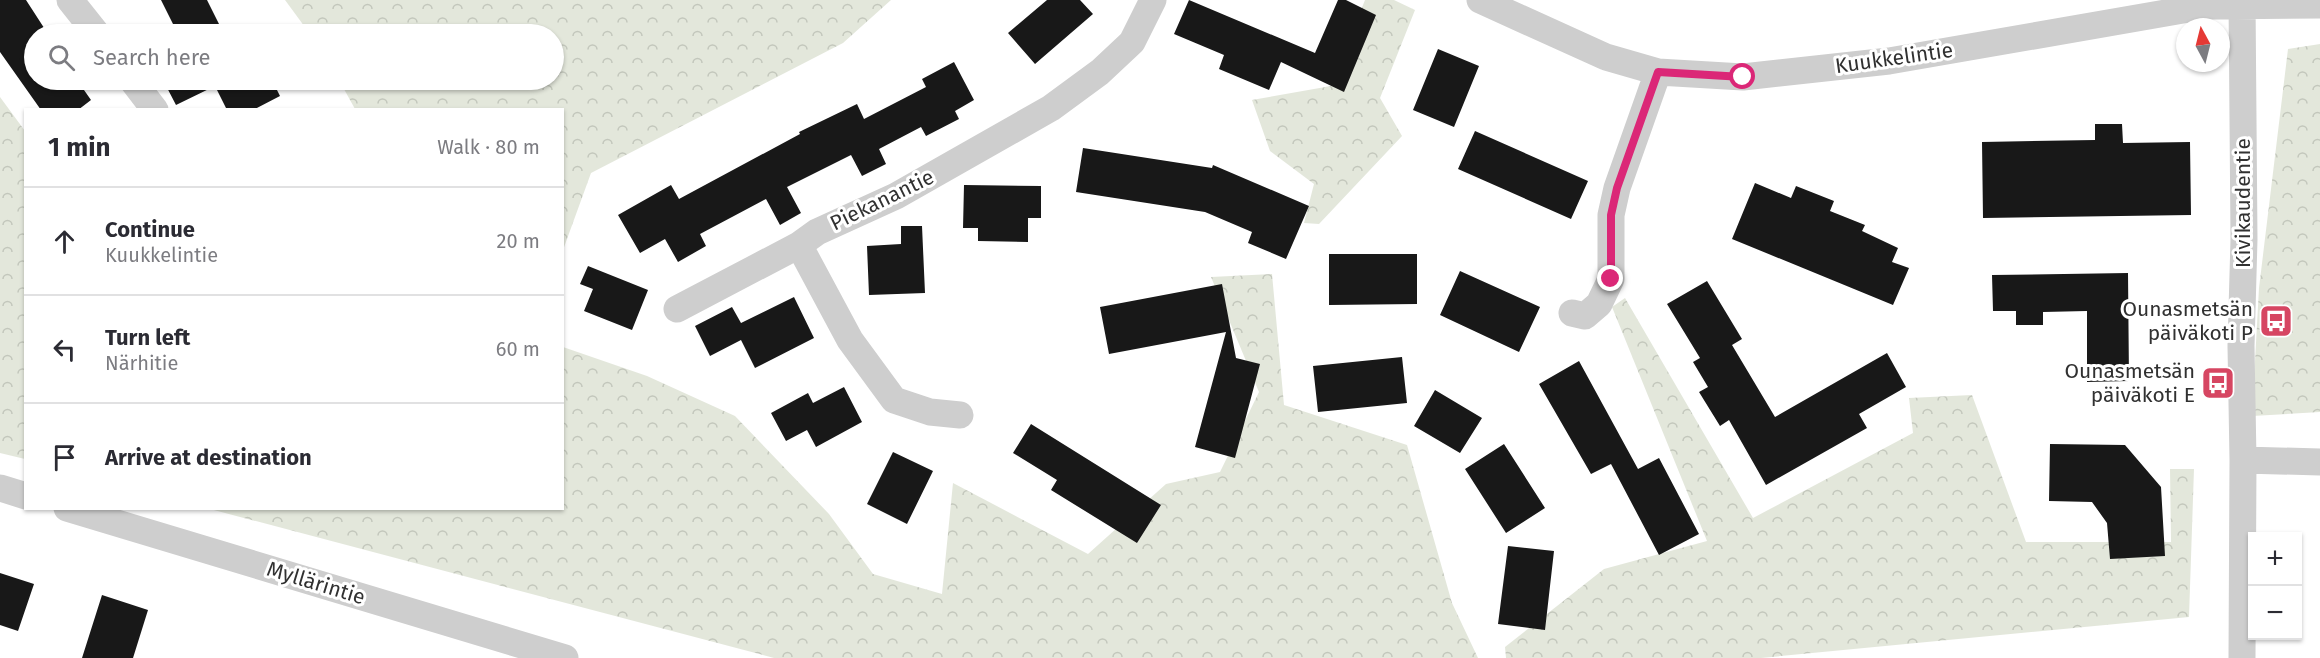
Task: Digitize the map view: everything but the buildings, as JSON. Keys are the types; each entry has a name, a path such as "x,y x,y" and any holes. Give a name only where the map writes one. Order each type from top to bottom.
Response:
{"street":[{"path":"70,0 89,24"},
{"name":"Piekanantie","path":"677,309 799,245 817,232 896,196 1051,108 1100,72 1132,42 1153,0"},
{"name":"Kuukkelintie","path":"1480,0 1605,57 1658,72 1743,77 1889,61 2206,6 2242,2 2320,5"},
{"name":"Kivikaudentie","path":"2242,2 2244,112 2241,346 2242,658"},
{"path":"1572,313 1585,316 1599,304 1611,279 1611,215 1617,188 1658,72"},
{"path":"140,90 153,108"},
{"path":"799,245 850,340 894,400 930,412 960,415"},
{"path":"2243,460 2320,462"},
{"path":"0,488 24,495"},
{"name":"Myllärintie","path":"75,510 565,658"}],"green space":[{"path":"285,0 891,0 843,43 591,173 564,247 564,108 354,108 345,90 564,90 564,24 303,24"},
{"path":"1365,0 1394,0 1415,10 1380,98 1402,136 1319,224 1304,223 1314,184 1270,151 1252,100 1331,86"},
{"path":"2320,44 2320,412 2252,416 2259,288 2288,49"},
{"path":"0,97 24,130 24,459 0,453"},
{"path":"1272,274 1284,405 1407,445 1452,603 1478,658 774,658 214,510 564,510 564,347 647,376 735,416 829,514 873,574 942,594 953,483 1088,554 1166,484 1220,472 1259,392 1211,277"},
{"path":"1625,298 1753,518 1913,433 1909,398 1972,395 2026,542 2171,542 2170,469 2194,469 2189,617 1761,658 1506,658 1505,647 1604,569 1707,541 1612,307"}],"place":[{"name":"Ounasmetsän päiväkoti P","path":"2276,321"},
{"name":"Ounasmetsän päiväkoti E","path":"2218,383"}],"route":[{"path":"1611,279 1609,241 1611,215 1617,188 1658,72 1743,77"}]}
